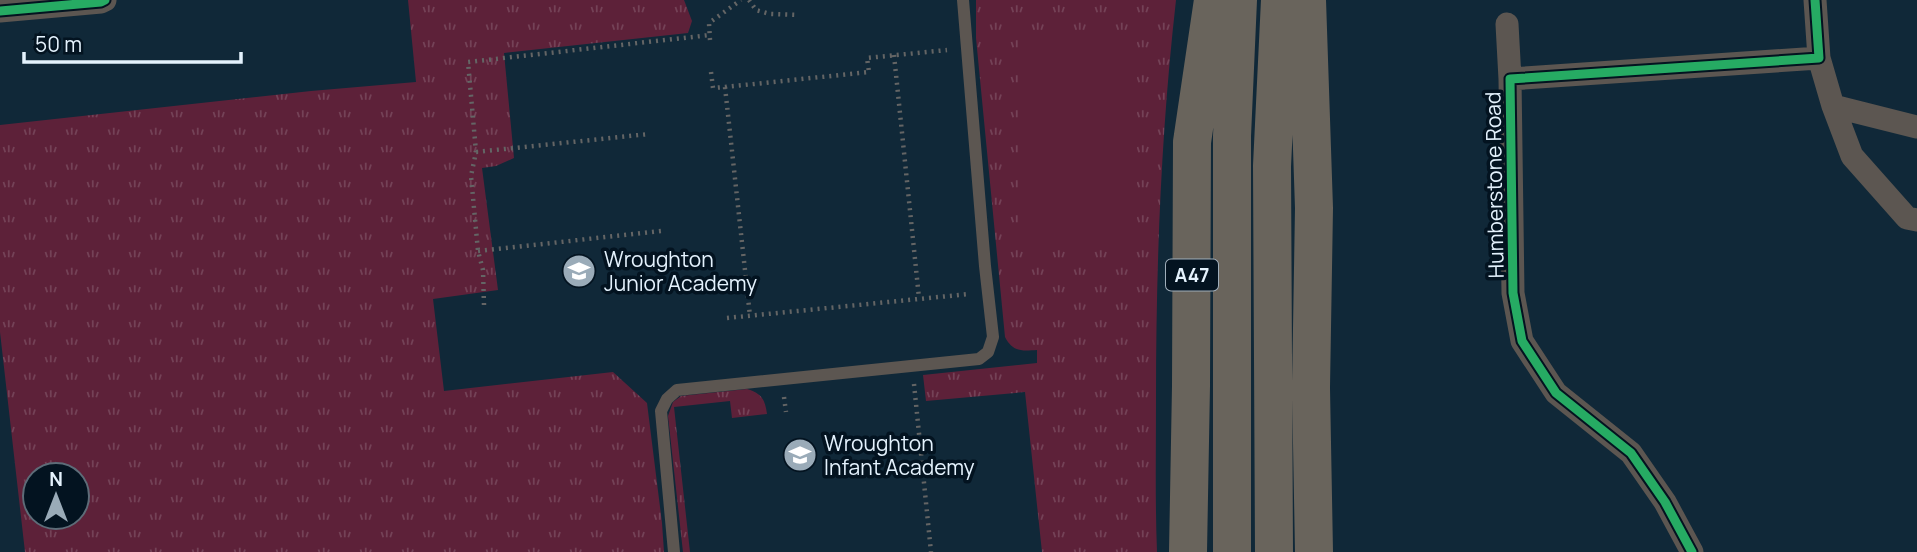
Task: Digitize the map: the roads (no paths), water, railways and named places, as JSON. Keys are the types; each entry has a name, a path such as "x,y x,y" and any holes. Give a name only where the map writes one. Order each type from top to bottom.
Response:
{"highway":[{"name":"A47","path":"1188,552 1192,142 1213,0"},
{"name":"A47","path":"1232,552 1232,136 1238,0"},
{"path":"1274,552 1272,166 1280,0"},
{"path":"1307,0 1314,208 1311,388 1314,552"}],"street":[{"path":"0,11 105,0"},
{"path":"1815,0 1819,58 1852,156 1907,218 1917,220"},
{"name":"Humberstone Road","path":"1507,24 1513,293 1522,341 1556,393 1631,453 1665,502 1692,552"},
{"name":"Humberstone Road","path":"1510,79 1819,58"},
{"path":"1833,106 1917,127"}],"lane":[{"path":"674,552 661,411 667,399 677,390 979,359 988,352 993,337 963,0"}],"place":[{"name":"Wroughton Junior Academy","path":"579,271"},
{"name":"Wroughton Infant Academy","path":"800,455"}]}
